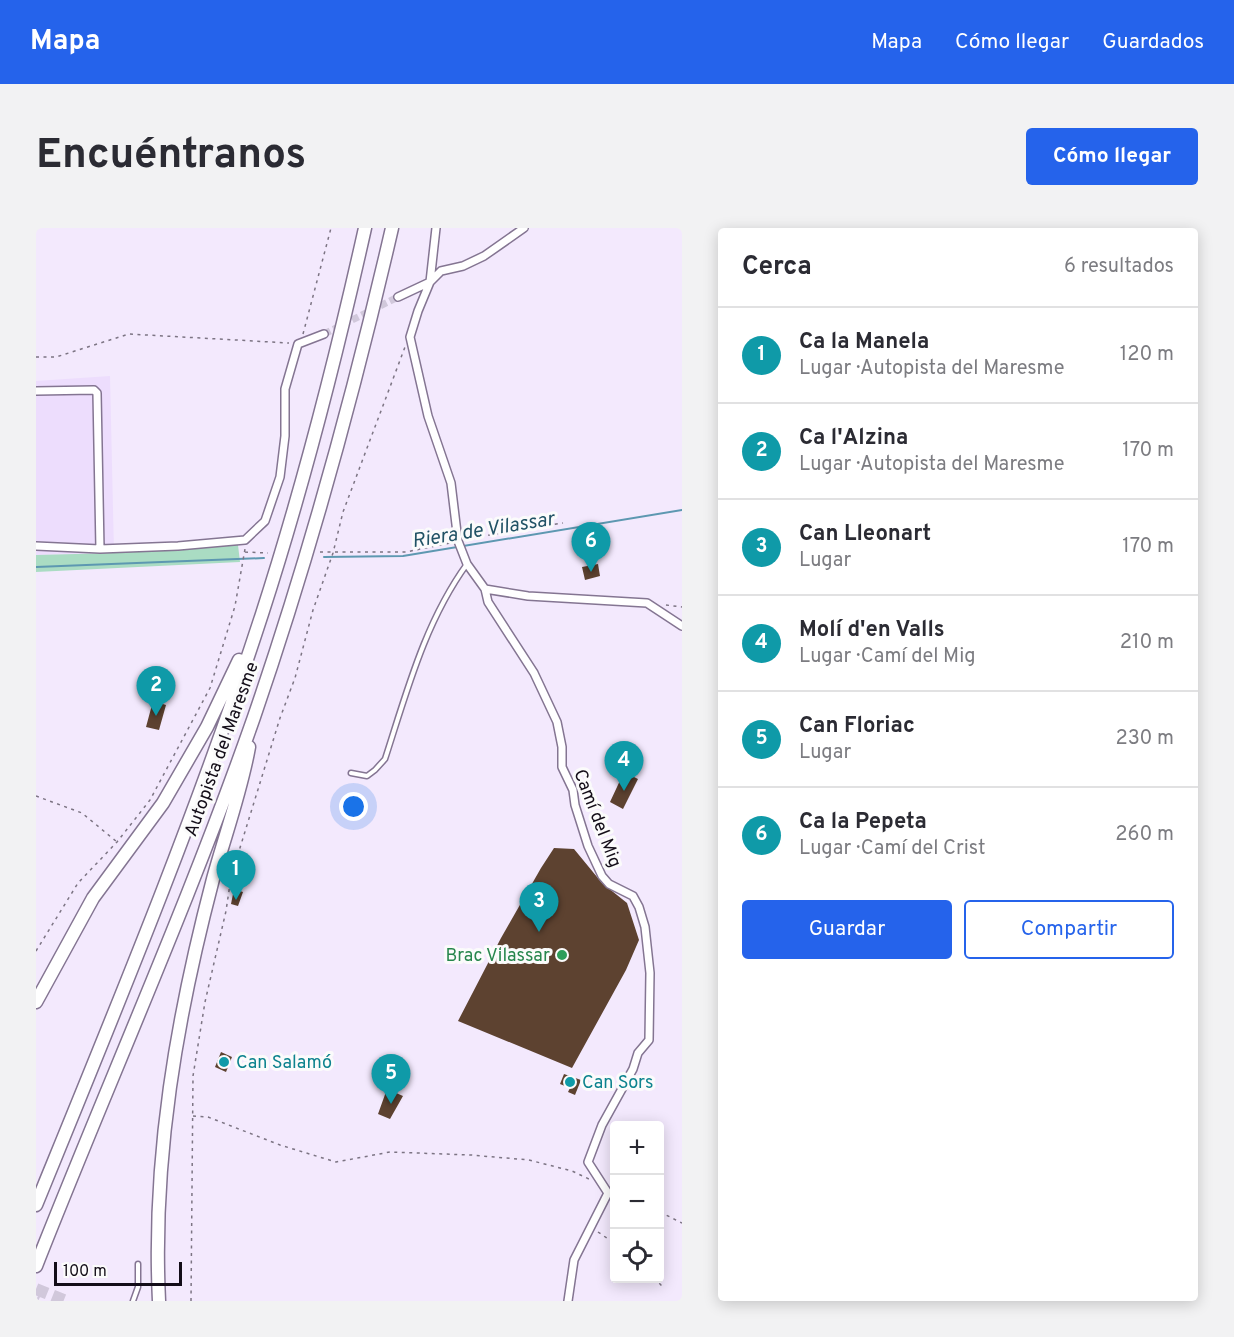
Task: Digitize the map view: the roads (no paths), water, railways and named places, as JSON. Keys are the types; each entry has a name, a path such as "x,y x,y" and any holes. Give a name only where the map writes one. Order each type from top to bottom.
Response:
{"highway":[{"name":"Autopista del Maresme","path":"36,1204 130,975 219,740 262,613 328,388 365,228"},
{"name":"Autopista del Maresme","path":"36,1266 201,861 254,717 323,497 354,387 392,228"},
{"path":"36,1002 93,898 162,803 207,727 262,613"},
{"path":"159,1301 159,1206 169,1085 184,1003 213,879 244,773 254,717"}],"street":[{"path":"430,282 436,228"},
{"path":"398,297 430,282 441,271 463,266 484,256 524,228"},
{"name":"Camí del Mig","path":"430,282 410,337 428,416 451,483 458,541 467,564 485,589 488,602 511,641 534,673 556,722 562,747 562,768 573,790 575,805 588,846 602,876 609,884 633,896 645,927 650,972 649,1040 638,1053 588,1162 608,1192 574,1260 568,1301"},
{"path":"36,546 100,549 178,546 245,540 265,521 280,477 285,436 285,389 298,344 324,334"},
{"path":"36,391 94,390 97,393 100,549"},
{"path":"485,589 528,596 647,603 682,626"}],"lane":[{"path":"351,773 367,776 385,759 426,635 450,587 467,564"},
{"path":"133,1301 138,1287 138,1264"}],"waterway":[{"name":"Riera de Vilassar","path":"324,557 403,556 682,510"},
{"path":"36,567 264,558"}],"tunnel":[{"path":"324,334 398,297"},
{"path":"36,1289 66,1301"}],"place":[{"name":"Ca la Pepeta","path":"591,572"},
{"name":"Ca l'Alzina","path":"156,716"},
{"name":"Molí d'en Valls","path":"624,791"},
{"name":"Ca la Manela","path":"236,900"},
{"name":"Can Lleonart","path":"539,932"},
{"name":"Brac Vilassar","path":"562,955"},
{"name":"Can Salamó","path":"224,1062"},
{"name":"Can Sors","path":"570,1082"},
{"name":"Can Floriac","path":"391,1104"}]}
